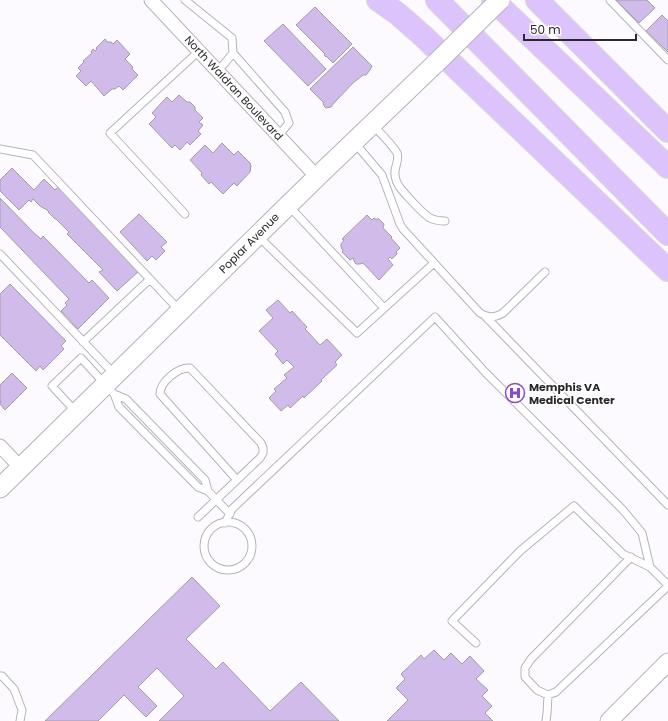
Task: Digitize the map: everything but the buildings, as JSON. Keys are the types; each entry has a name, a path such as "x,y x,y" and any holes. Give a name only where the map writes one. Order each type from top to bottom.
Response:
{"highway":[{"path":"378,0 398,14 429,42 668,270"},
{"path":"437,0 668,234"},
{"path":"493,0 668,167"},
{"path":"537,0 668,131"}],"main road":[{"name":"Poplar Avenue","path":"0,488 77,413 111,385 180,311 317,177 436,64 500,0"}],"street":[{"name":"North Waldran Boulevard","path":"151,0 317,177"},
{"path":"0,446 21,468"},
{"path":"609,721 668,662"}],"lane":[{"path":"185,0 232,38 233,53 285,112 289,123 278,136"},
{"path":"610,0 668,60"},
{"path":"186,214 110,133 199,51"},
{"path":"217,70 233,53"},
{"path":"372,124 398,155 394,174 400,188 430,218 445,221"},
{"path":"354,142 382,175 402,229 480,313 501,332 668,505"},
{"path":"0,149 33,155 180,311"},
{"path":"288,205 384,308"},
{"path":"257,235 357,333 434,263"},
{"path":"0,254 84,342 111,385 119,406 198,487 208,491 230,514"},
{"path":"485,316 497,316 503,313 545,272"},
{"path":"84,342 150,279"},
{"path":"225,522 240,526 246,531 250,538 250,554 247,561 233,570 218,568 207,558 204,551 204,543 206,536 211,529 225,522 232,509 435,317 486,372 623,510 642,534 650,567"},
{"path":"77,413 52,386 80,358 111,385"},
{"path":"198,517 216,500 237,480 260,458 263,453 263,448 261,443 190,368 186,367 180,369 162,385 160,394 237,480"},
{"path":"476,643 452,621 520,551 574,506 623,554 631,557 650,567 668,585 556,692 548,695 537,690 525,677 525,668 531,659 631,557"},
{"path":"0,676 2,676 14,689 22,710 20,721"},
{"path":"546,721 548,695"}],"place":[{"name":"Memphis VA Medical Center","path":"515,393"}]}
